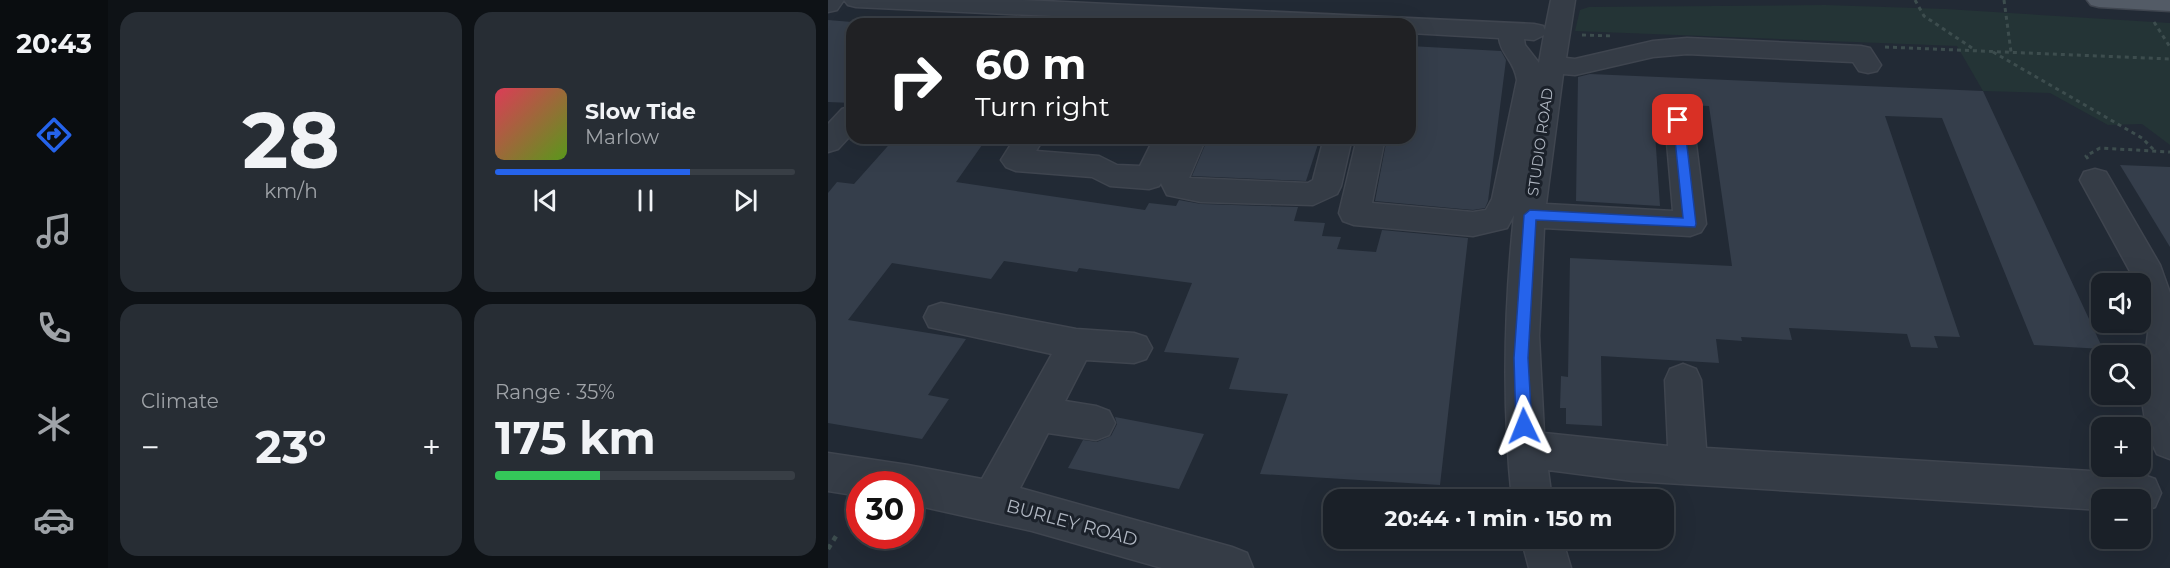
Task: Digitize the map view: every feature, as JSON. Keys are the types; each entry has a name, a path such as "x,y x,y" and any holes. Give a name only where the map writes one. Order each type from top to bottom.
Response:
{"main road":[{"path":"2099,0 2170,4"}],"street":[{"path":"828,5 832,0"},
{"path":"856,0 957,4 1025,3 1106,18 1227,16 1267,18"},
{"path":"1304,0 1383,5 1398,12 1398,18"},
{"name":"STUDIO ROAD","path":"1530,489 1525,449 1521,358 1530,215 1534,171 1563,0"},
{"path":"946,18 957,4"},
{"path":"1416,25 1558,34"},
{"path":"1370,144 1354,213 1473,224 1496,220 1507,200 1530,80 1528,64 1513,49 1510,42 1512,31"},
{"path":"1551,64 1575,66 1653,49 1688,46 1872,56"},
{"path":"828,142 843,117"},
{"path":"1530,215 1690,224 1678,120"},
{"path":"1026,144 1016,160 1099,167 1110,175 1149,178 1165,144"},
{"path":"1189,144 1174,178 1178,186 1201,191 1314,194 1326,186 1336,144"},
{"path":"2095,180 2148,274 2165,333 2160,394 2166,432 2170,441"},
{"path":"941,317 1076,344 1134,348"},
{"path":"992,501 1076,344"},
{"path":"1683,380 1688,465"},
{"path":"1039,414 1096,423"},
{"path":"1525,449 1633,462 2091,491"},
{"name":"BURLEY ROAD","path":"828,472 846,475"},
{"name":"BURLEY ROAD","path":"924,488 992,501 1232,568"},
{"path":"1544,549 1550,568"}],"path":[{"path":"1916,0 1924,16 1976,51"},
{"path":"2004,0 2011,52"},
{"path":"2161,33 2170,36"},
{"path":"1872,56 1976,51 2170,59"},
{"path":"1992,52 2142,138 2155,151"},
{"path":"2095,180 2086,156 2100,148 2170,152"},
{"path":"828,549 838,533"}],"shaded area":[{"path":"1825,5 1946,9 2170,23 2170,145 2142,124 2108,125 2050,93 1983,91 1957,46 1575,31 1580,10 1589,7"}],"building":[{"path":"828,20 846,22 846,103 828,102"},
{"path":"1416,46 1501,51 1506,60 1488,201 1485,208 1473,210 1375,201 1386,144 1416,144"},
{"path":"1590,74 1983,91 2091,323 2091,333 2096,333 2101,345 2091,345 2091,348 2034,345 1942,118 1885,116 1960,337 1934,336 1938,348 1911,347 1907,334 1789,328 1792,340 1741,337 1742,341 1716,339 1719,363 1601,356 1602,426 1566,424 1566,408 1560,408 1561,376 1568,377 1570,258 1732,266 1709,106 1653,104 1660,206 1576,201 1578,77"},
{"path":"890,144 983,144 956,182 1145,210 1149,203 1176,206 1179,200 1201,204 1298,207 1294,221 1325,223 1322,236 1341,237 1337,249 1376,252 1382,230 1468,238 1440,485 1260,474 1288,394 1229,389 1239,358 1164,352 1192,283 1079,268 1077,272 1004,261 991,279 892,263 848,320 966,339 928,395 949,399 922,439 828,423 828,193 837,182 854,184"},
{"path":"1205,144 1318,144 1306,181 1192,176"},
{"path":"2120,165 2170,167 2170,247"},
{"path":"1115,417 1204,434 1179,489 1068,468 1083,440 1097,442 1111,436 1117,424"}],"route":[{"path":"1524,426 1521,358 1530,215 1690,224 1678,120"}]}
